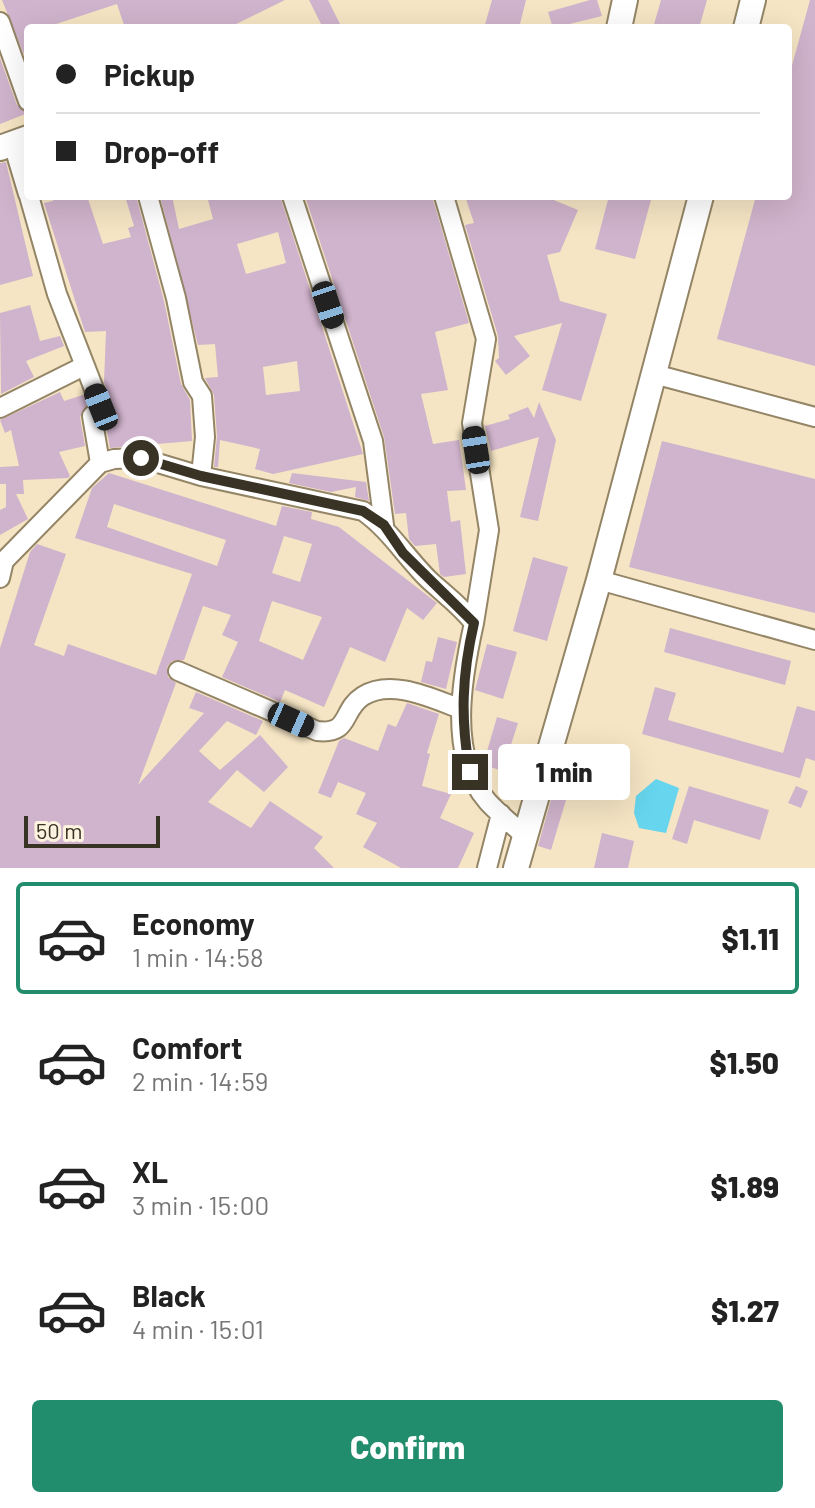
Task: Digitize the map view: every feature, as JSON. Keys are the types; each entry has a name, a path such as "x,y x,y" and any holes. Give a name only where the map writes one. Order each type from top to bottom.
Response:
{"street":[{"path":"620,24 625,0"},
{"path":"747,24 753,0"},
{"path":"0,22 24,90"},
{"path":"14,143 24,180"},
{"path":"29,200 57,294 101,407 92,416 100,463"},
{"path":"149,200 176,298 193,382 202,396 205,437 201,476"},
{"path":"293,200 373,441 384,525"},
{"path":"445,200 486,339 472,423 489,530 464,665 461,709 470,772 487,801 525,836"},
{"path":"516,868 599,580 700,200"},
{"path":"0,408 84,366"},
{"path":"654,374 815,417"},
{"path":"0,578 4,561 100,463 141,458 201,476 363,511 384,525 403,553 474,623"},
{"path":"599,580 815,640"},
{"path":"178,671 317,731 330,733 339,729 363,696 384,690 406,690 461,709"},
{"path":"487,868 501,814"}],"water":[{"path":"656,779 679,788 666,833 639,828 634,813 636,796"}],"building":[{"path":"2,0 285,0 236,24 124,24 117,4 56,24 24,24 24,55"},
{"path":"309,0 328,0 340,24 321,24"},
{"path":"492,0 526,0 520,24 485,24"},
{"path":"597,0 602,16 569,24 552,24 548,12"},
{"path":"661,0 707,0 700,24 654,24"},
{"path":"810,0 815,0 815,366 717,339 755,200 792,200 792,65"},
{"path":"0,58 17,105 24,110 24,115 0,124"},
{"path":"6,162 33,276 0,285 0,163"},
{"path":"88,200 103,244 131,237 128,228 134,226 126,200 137,200 164,301 181,384 190,400 192,441 110,448 105,420 113,409 104,382 106,331 85,332 44,203"},
{"path":"161,200 173,200 179,229 213,219 208,200 281,200 363,454 273,474 255,469 260,449 220,440 218,467 214,467 217,436 214,395 205,378 218,377 215,344 198,345","holes":["278,232 286,263 246,274 237,244","297,361 300,391 266,395 263,367"]},
{"path":"306,200 433,200 469,323 435,332 448,390 421,394 433,444 459,440 466,490 447,491 451,522 460,520 466,574 444,577 440,574 436,544 415,546 409,539 406,513 395,514 384,437"},
{"path":"466,200 554,200 578,210 560,252 547,255 560,301 607,314 581,401 542,390 562,323 514,336 530,356 506,375 495,361 499,358 498,336 465,225 474,223"},
{"path":"608,200 651,200 635,259 595,249"},
{"path":"30,305 40,341 60,336 64,346 26,361 34,377 1,394 0,313"},
{"path":"60,392 64,401 83,395 87,404 80,417 85,446 59,452 70,476 68,478 23,480 24,494 16,494 28,519 0,535 0,510 6,507 6,484 0,484 0,467 19,466 11,430 5,433 0,420"},
{"path":"539,402 556,440 538,521 520,517 539,437 491,451 485,426 510,419 508,415 528,407 534,418"},
{"path":"662,441 815,479 815,613 629,567"},
{"path":"109,473 276,526 282,506 312,512 311,519 339,527 437,603 423,620 407,608 385,662 350,647 324,707 285,690 280,702 222,677 238,642 222,635 231,615 203,606 184,660 172,661 167,667 168,677 176,683 138,785 204,713 189,708 196,692 263,721 256,735 227,721 199,751 220,770 260,735 288,767 264,792 237,770 208,802 251,828 270,801 323,837 314,848 334,868 0,868 0,648 30,552 37,544 66,554 34,645 64,656 68,644 156,675 192,574 75,538 92,488","holes":["114,504 226,540 217,566 107,527","284,536 312,544 300,582 272,573","272,601 322,617 303,660 259,641"]},
{"path":"292,473 366,482 369,501 355,497 356,487 331,492 289,483"},
{"path":"533,557 568,567 547,641 513,631"},
{"path":"670,628 791,661 785,685 664,652"},
{"path":"438,637 457,642 446,689 421,682 426,661 432,662"},
{"path":"487,644 517,652 503,699 475,690"},
{"path":"655,687 676,693 668,720 783,753 797,706 815,711 815,761 806,758 800,778 642,734"},
{"path":"407,703 439,714 427,753 430,754 422,786 451,794 440,818 474,833 458,868 401,868 363,847 377,823 356,814 366,793 338,782 331,798 318,793 339,741 344,738 378,751 388,724 396,727"},
{"path":"497,717 518,723 509,751 530,757 524,777 483,765"},
{"path":"561,765 575,770 551,850 538,846"},
{"path":"689,786 769,810 760,840 694,820 687,844 672,839"},
{"path":"796,786 808,791 801,808 788,803"},
{"path":"602,833 634,841 628,868 594,868"}],"route":[{"path":"141,458 201,476 363,511 384,525 403,553 431,582 457,601 474,623 464,665 461,709 470,772"}]}
